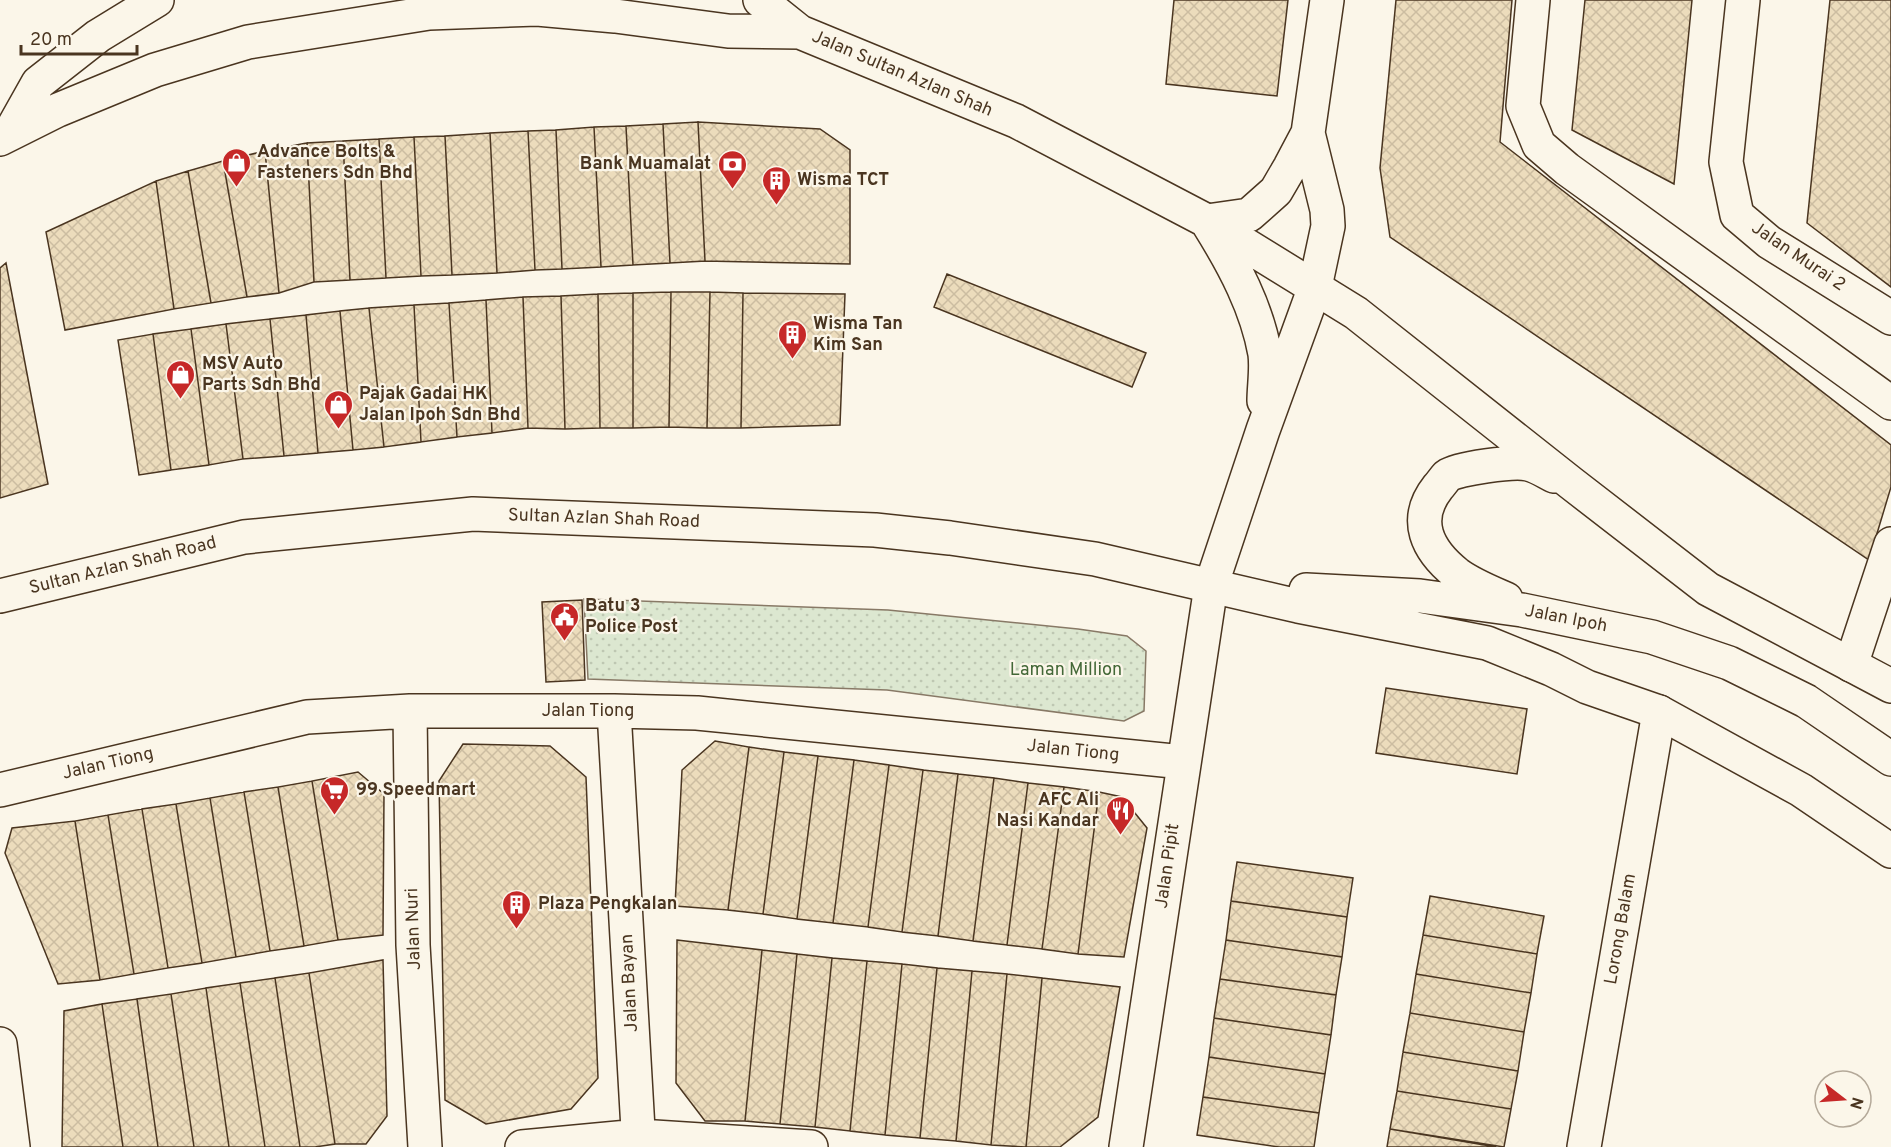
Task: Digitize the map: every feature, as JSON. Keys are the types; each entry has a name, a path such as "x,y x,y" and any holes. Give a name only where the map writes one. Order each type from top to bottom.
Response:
{"main road":[{"path":"5,136 38,83 98,36 157,0"},
{"path":"760,0 800,32"},
{"path":"1263,430 1265,356 1254,315 1230,259 1207,221 1250,215 1276,191 1308,133 1328,0"},
{"path":"1533,0 1523,106 1539,145 1567,170 1891,403"},
{"name":"Jalan Murai 2","path":"1743,0 1726,162 1737,215 1769,242 1891,318"},
{"name":"Jalan Sultan Azlan Shah","path":"5,136 58,110 155,70 248,42 429,13 537,9 615,16 728,31 800,32 1016,122 1207,221 1315,287"},
{"name":"Jalan Pipit","path":"1126,1147 1211,586 1263,430 1315,287 1328,226 1308,133"},
{"path":"1315,287 1356,313 1708,589 1891,686"},
{"path":"1541,614 1482,588 1458,574 1440,557 1427,537 1424,521 1430,498 1447,476 1482,466 1528,464 1571,483"},
{"name":"Sultan Azlan Shah Road","path":"0,596 244,537 473,514 875,530 950,538 1095,559 1211,586"},
{"path":"1851,665 1891,544"},
{"path":"1211,586 1298,606 1486,643 1551,669 1587,687 1659,712 1801,790 1891,851"},
{"name":"Jalan Ipoh","path":"1211,586 1420,596 1541,614 1652,637 1729,663 1806,701 1891,759"},
{"name":"Jalan Tiong","path":"0,790 307,717 410,711 697,713 1183,762"},
{"name":"Jalan Nuri","path":"410,711 413,945 425,1147"},
{"name":"Jalan Bayan","path":"614,711 639,1142"},
{"name":"Lorong Balam","path":"1584,1147 1659,712"},
{"path":"0,1044 13,1147"},
{"path":"522,1147 639,1142 811,1147"}],"green space":[{"name":"Laman Million","path":"584,599 888,610 1127,636 1146,651 1144,711 1124,721 887,690 588,679"}],"building":[{"path":"1174,0 1288,0 1277,96 1166,84"},
{"path":"1396,0 1512,0 1500,142 1891,445 1891,487 1869,560 1390,237 1380,168"},
{"path":"1585,0 1692,0 1674,184 1572,130"},
{"path":"1830,0 1891,0 1891,287 1807,223"},
{"name":"Wisma TCT","path":"698,122 820,129 850,150 850,264 705,261"},
{"path":"698,122 705,261 670,263 663,124"},
{"path":"663,124 670,263 633,265 626,126"},
{"path":"626,126 633,265 601,267 594,127"},
{"path":"594,127 601,267 562,269 556,130"},
{"path":"556,130 562,269 535,270 528,131"},
{"path":"528,131 535,270 497,273 490,133"},
{"path":"490,133 497,273 452,275 445,136"},
{"path":"445,136 452,275 421,276 414,137"},
{"path":"414,137 421,276 386,278 379,139"},
{"path":"379,139 386,278 350,280 343,141"},
{"path":"343,141 350,280 314,282 307,143"},
{"path":"307,143 314,282 279,293 265,151"},
{"path":"265,151 279,293 247,297 223,161"},
{"path":"223,161 247,297 211,303 188,171"},
{"path":"188,171 211,303 174,309 156,181"},
{"path":"156,181 174,309 65,330 46,232"},
{"path":"6,263 48,484 0,498 0,268"},
{"path":"947,274 1146,353 1132,387 934,307"},
{"path":"671,292 669,427 633,428 633,293"},
{"path":"671,292 710,292 707,428 669,427"},
{"path":"710,292 743,293 741,428 707,428"},
{"path":"633,293 633,428 600,428 598,294"},
{"name":"Wisma Tan Kim San","path":"743,293 845,294 840,425 741,428"},
{"path":"598,294 600,428 565,429 561,296"},
{"path":"561,296 565,429 528,428 523,297"},
{"path":"523,297 528,428 492,433 486,300"},
{"path":"486,300 492,433 457,437 449,303"},
{"path":"449,303 457,437 421,442 414,305"},
{"path":"414,305 421,442 384,447 369,308"},
{"path":"369,308 384,447 353,450 340,311"},
{"path":"340,311 353,450 318,453 306,315"},
{"path":"306,315 318,453 284,456 270,319"},
{"path":"270,319 284,456 243,459 226,324"},
{"path":"226,324 243,459 209,465 191,329"},
{"name":"MSV Auto Parts Sdn Bhd","path":"191,329 209,465 171,470 153,334"},
{"path":"153,334 171,470 139,475 118,340"},
{"name":"Batu 3 Police Post","path":"582,600 585,680 546,682 542,602"},
{"path":"1386,688 1527,709 1517,774 1376,753"},
{"path":"715,741 749,747 728,910 675,906 682,770"},
{"name":"Plaza Pengkalan","path":"463,744 550,746 586,777 598,1078 571,1109 486,1124 445,1100 439,781"},
{"path":"749,747 784,752 763,914 728,910"},
{"path":"784,752 818,756 797,919 763,914"},
{"path":"818,756 854,760 833,923 797,919"},
{"path":"854,760 889,765 868,927 833,923"},
{"path":"889,765 923,770 902,932 868,927"},
{"path":"923,770 958,774 938,936 902,932"},
{"path":"358,772 384,794 383,935 338,940 312,781"},
{"path":"958,774 994,778 973,941 938,936"},
{"path":"994,778 1028,783 1007,945 973,941"},
{"path":"312,781 338,940 304,946 278,787"},
{"path":"1028,783 1064,787 1042,949 1007,945"},
{"path":"278,787 304,946 270,951 244,792"},
{"path":"1064,787 1099,792 1078,954 1042,949"},
{"path":"244,792 270,951 236,957 210,798"},
{"path":"1099,792 1122,797 1147,828 1124,957 1078,954"},
{"path":"210,798 236,957 202,963 176,804"},
{"path":"176,804 202,963 168,968 142,809"},
{"path":"142,809 168,968 134,974 108,815"},
{"path":"108,815 134,974 100,980 75,821"},
{"path":"75,821 100,980 58,984 5,853 12,828"},
{"path":"1237,862 1353,878 1347,917 1231,901"},
{"path":"1430,896 1544,916 1537,954 1423,935"},
{"path":"1231,901 1347,917 1342,957 1226,940"},
{"path":"1423,935 1537,954 1531,993 1416,974"},
{"path":"677,940 762,950 745,1121 705,1121 676,1083"},
{"path":"1226,940 1342,957 1336,995 1220,979"},
{"path":"762,950 797,954 780,1124 745,1121"},
{"path":"797,954 832,958 815,1127 780,1124"},
{"path":"832,958 867,961 850,1131 815,1127"},
{"path":"383,960 387,1116 366,1144 335,1144 309,973"},
{"path":"867,961 902,964 885,1135 850,1131"},
{"path":"902,964 937,968 920,1138 885,1135"},
{"path":"937,968 972,971 956,1141 920,1138"},
{"path":"972,971 1007,974 991,1145 956,1141"},
{"path":"309,973 335,1144 300,1147 275,978"},
{"path":"1007,974 1042,978 1026,1147 991,1145"},
{"path":"1416,974 1531,993 1524,1032 1410,1013"},
{"path":"275,978 300,1147 265,1147 240,983"},
{"path":"1042,978 1120,987 1098,1117 1060,1147 1026,1147"},
{"path":"1220,979 1336,995 1331,1035 1214,1018"},
{"path":"240,983 265,1147 229,1147 206,988"},
{"path":"206,988 229,1147 194,1147 171,994"},
{"path":"171,994 194,1147 158,1147 137,999"},
{"path":"137,999 158,1147 123,1147 102,1004"},
{"path":"102,1004 123,1147 62,1147 64,1011"},
{"path":"1410,1013 1524,1032 1518,1071 1403,1052"},
{"path":"1214,1018 1331,1035 1325,1074 1209,1057"},
{"path":"1403,1052 1518,1071 1511,1109 1397,1091"},
{"path":"1209,1057 1325,1074 1319,1113 1203,1097"},
{"path":"1397,1091 1511,1109 1504,1147 1390,1129"},
{"path":"1203,1097 1319,1113 1314,1147 1279,1147 1197,1135"},
{"path":"1390,1129 1496,1147 1387,1147"}],"place":[{"name":"Advance Bolts & Fasteners Sdn Bhd","path":"236,188"},
{"name":"Bank Muamalat","path":"732,190"},
{"name":"Wisma TCT","path":"776,206"},
{"name":"Wisma Tan Kim San","path":"792,360"},
{"name":"MSV Auto Parts Sdn Bhd","path":"181,400"},
{"name":"Pajak Gadai HK Jalan Ipoh Sdn Bhd","path":"338,430"},
{"name":"Batu 3 Police Post","path":"564,642"},
{"name":"99 Speedmart","path":"335,816"},
{"name":"AFC Ali Nasi Kandar","path":"1120,836"},
{"name":"Plaza Pengkalan","path":"517,930"}]}
